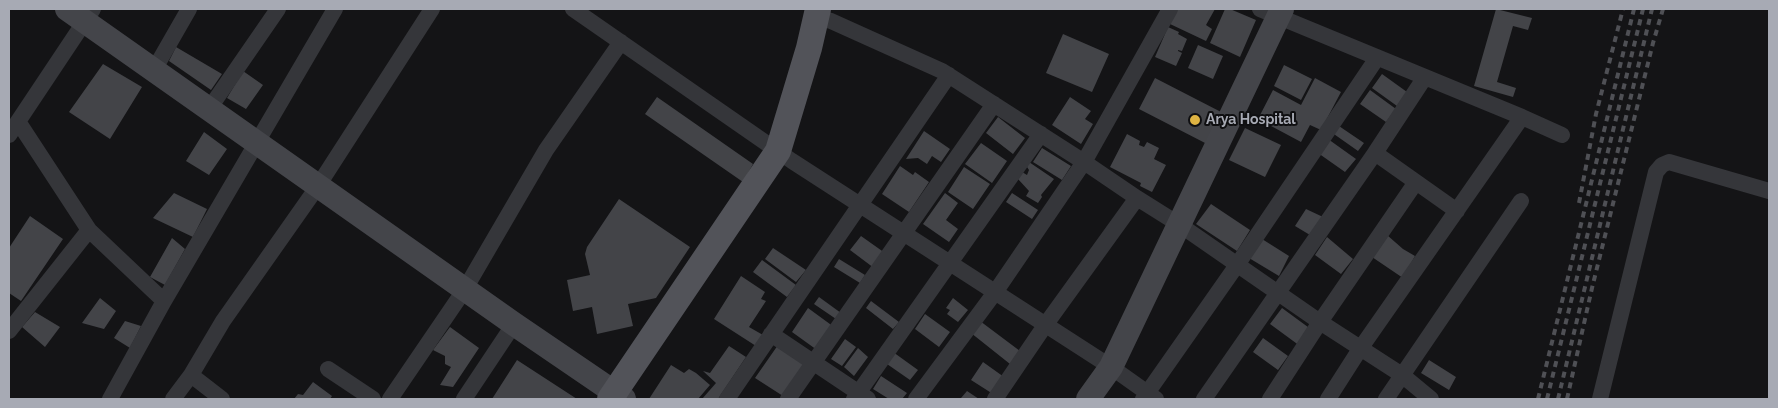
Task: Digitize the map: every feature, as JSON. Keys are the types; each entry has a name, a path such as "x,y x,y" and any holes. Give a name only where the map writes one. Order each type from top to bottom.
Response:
{"main road":[{"path":"620,398 785,156 825,14"}],"street":[{"path":"154,70 189,9"},
{"path":"209,108 278,9"},
{"path":"110,399 164,301 335,9"},
{"path":"173,399 191,375 223,321 318,186 432,9"},
{"path":"573,9 785,156 1111,366 1149,397 1378,58"},
{"path":"916,399 996,291 1084,162 1170,9"},
{"path":"1088,399 1111,366 1180,225 1273,11 1378,58 1562,135"},
{"path":"164,301 89,230 14,129 82,13 154,70 620,398"},
{"path":"825,14 949,75 1180,225 1320,322 1402,375 1431,399"},
{"path":"390,399 465,289 546,150 621,42"},
{"path":"727,399 949,75"},
{"path":"1204,399 1375,153 1425,77"},
{"path":"788,399 994,104"},
{"path":"1328,399 1360,349 1522,117"},
{"path":"771,334 860,397 950,262 1041,134"},
{"path":"1375,153 1456,211"},
{"path":"1600,399 1656,172 1662,165 1669,162 1769,190"},
{"path":"1270,399 1416,182"},
{"path":"995,399 1046,324 1137,198"},
{"path":"1386,399 1521,201"},
{"path":"9,331 89,230"},
{"path":"464,399 514,324"},
{"path":"328,369 372,399"},
{"path":"191,375 222,399"}],"building":[{"path":"1177,9 1215,9 1206,25 1212,29 1206,41 1170,24"},
{"path":"1225,9 1230,9 1256,20 1240,57 1210,43"},
{"path":"1496,9 1532,18 1528,30 1513,26 1497,82 1516,88 1513,97 1474,86"},
{"path":"1168,27 1179,32 1178,34 1187,39 1182,51 1178,50 1182,53 1176,66 1155,57"},
{"path":"1063,34 1109,54 1092,92 1046,73"},
{"path":"1198,45 1223,56 1213,79 1188,68"},
{"path":"176,47 222,74 211,90 169,61"},
{"path":"103,64 142,87 110,139 69,112"},
{"path":"1284,65 1312,79 1301,100 1274,86"},
{"path":"243,71 263,85 246,109 227,98"},
{"path":"1382,74 1407,92 1397,106 1372,88"},
{"path":"1155,78 1223,113 1207,144 1139,109"},
{"path":"1315,78 1341,92 1321,130 1310,125 1301,142 1258,119 1273,90 1301,105"},
{"path":"1370,90 1396,109 1386,122 1360,104"},
{"path":"657,97 753,164 743,182 645,114"},
{"path":"1070,97 1091,111 1085,119 1093,124 1081,144 1052,125"},
{"path":"998,117 1025,138 1013,154 986,133"},
{"path":"1336,124 1364,143 1358,151 1331,132"},
{"path":"1245,128 1281,145 1265,177 1229,160"},
{"path":"924,131 950,149 941,162 932,156 927,164 918,158 906,159"},
{"path":"204,132 227,149 209,175 186,161"},
{"path":"1127,134 1140,141 1139,145 1144,147 1147,142 1159,148 1154,159 1166,165 1152,192 1140,186 1141,183 1110,167"},
{"path":"1328,139 1356,159 1345,172 1318,153"},
{"path":"981,143 1007,161 992,183 965,164"},
{"path":"1042,148 1071,166 1062,180 1033,162"},
{"path":"1029,162 1054,179 1041,195 1042,197 1038,203 1026,196 1029,191 1018,179 1022,172 1027,175"},
{"path":"900,166 913,175 915,172 929,182 909,212 882,194"},
{"path":"964,167 990,184 973,209 948,192"},
{"path":"174,193 207,209 193,237 153,218"},
{"path":"945,193 958,203 946,220 958,229 949,242 923,224"},
{"path":"1012,193 1038,210 1032,219 1006,202"},
{"path":"619,199 690,247 656,298 628,304 633,326 597,334 592,307 573,311 567,280 590,275 585,254 587,247"},
{"path":"1211,204 1250,230 1237,251 1196,224"},
{"path":"1306,209 1323,217 1310,235 1295,226"},
{"path":"30,216 63,239 21,301 9,293 9,248"},
{"path":"1387,235 1403,249 1415,256 1403,278 1372,257"},
{"path":"861,236 885,253 874,268 850,250"},
{"path":"1327,237 1353,259 1341,274 1315,255"},
{"path":"172,238 185,249 165,285 150,277"},
{"path":"1262,239 1289,256 1279,276 1249,258"},
{"path":"773,248 806,270 796,282 765,259"},
{"path":"839,259 865,275 860,283 834,267"},
{"path":"762,260 796,285 787,297 753,272"},
{"path":"741,276 765,292 761,299 766,301 749,327 763,335 756,346 714,319"},
{"path":"819,297 841,313 836,319 814,304"},
{"path":"100,298 116,311 104,329 82,323"},
{"path":"953,298 968,310 958,322 947,314 950,310 946,308"},
{"path":"871,301 899,322 893,329 866,308"},
{"path":"808,308 834,327 817,350 792,332"},
{"path":"1282,308 1312,330 1300,346 1270,324"},
{"path":"35,312 60,327 45,347 22,327"},
{"path":"925,314 950,332 939,347 915,329"},
{"path":"125,321 141,326 130,348 114,338"},
{"path":"980,321 1020,351 1010,364 971,333"},
{"path":"450,327 479,348 453,387 440,385 451,367 445,364 445,356 433,350"},
{"path":"1263,338 1288,356 1278,370 1253,352"},
{"path":"845,339 856,347 842,366 831,359"},
{"path":"778,345 805,363 783,396 755,378"},
{"path":"729,346 746,357 718,399 702,399 716,383 703,371 710,373"},
{"path":"858,348 868,357 854,376 844,367"},
{"path":"893,352 918,370 910,380 887,364"},
{"path":"517,360 577,399 492,399"},
{"path":"1429,360 1456,377 1449,390 1421,373"},
{"path":"983,362 1004,377 993,394 971,380"},
{"path":"671,365 684,373 689,369 710,385 698,399 649,399"},
{"path":"881,376 907,393 902,399 889,399 873,389"},
{"path":"313,382 332,396 330,399 294,399 298,394 303,395"},
{"path":"967,391 979,399 961,398"}],"railway":[{"path":"1579,203 1596,114 1623,9"},
{"path":"1538,399 1634,9"},
{"path":"1547,399 1643,9"},
{"path":"1558,399 1652,9"},
{"path":"1567,399 1592,288 1663,9"}],"place":[{"name":"Arya Hospital","path":"1195,120"}]}
